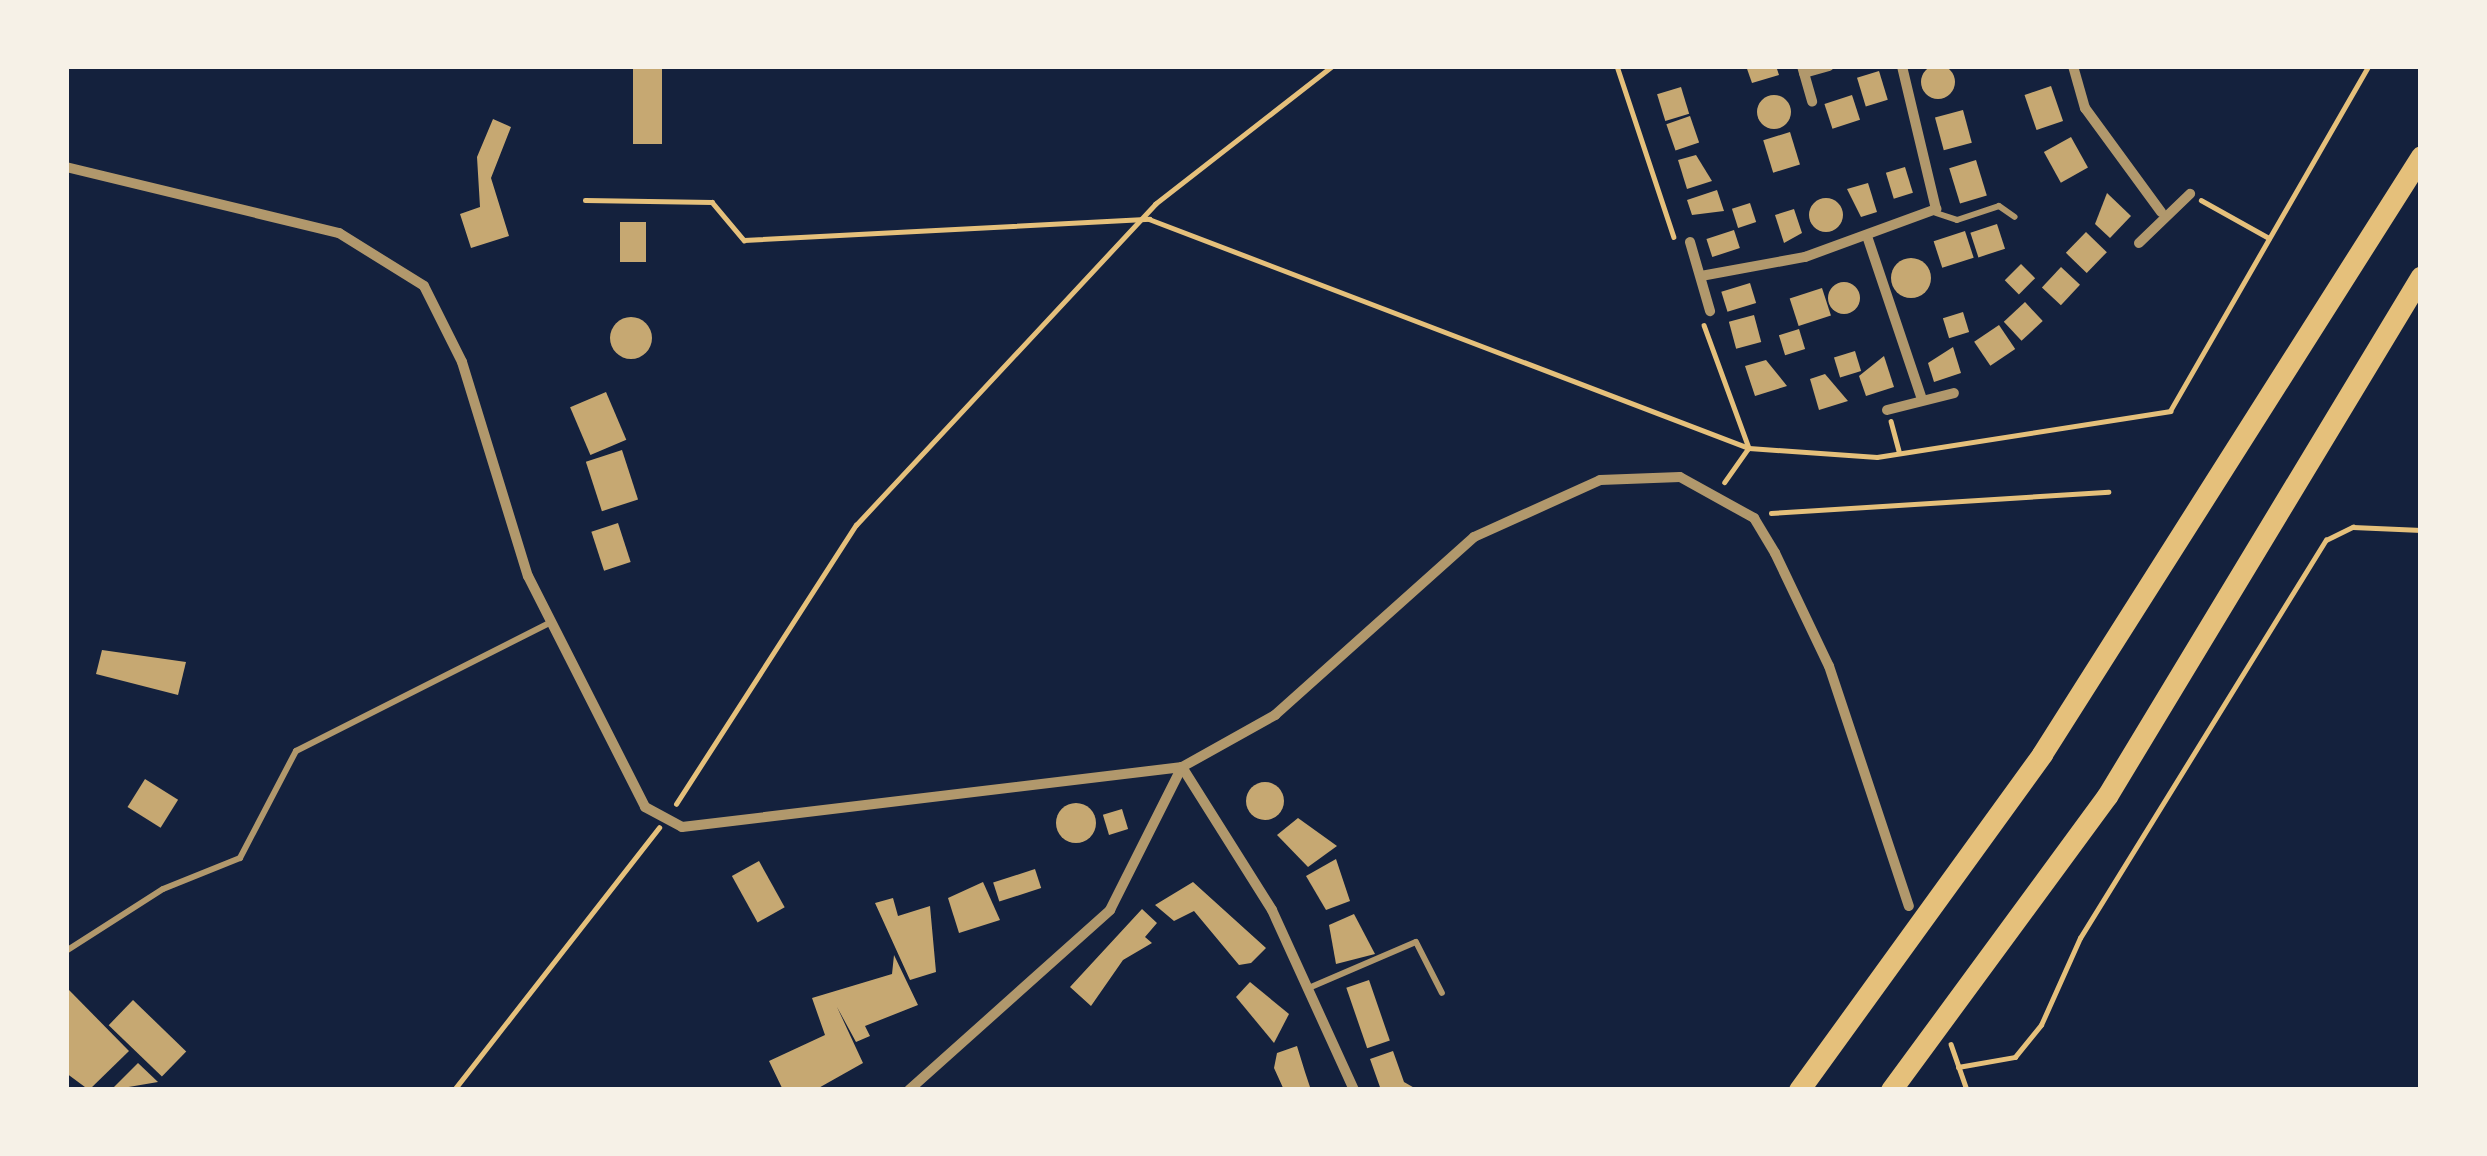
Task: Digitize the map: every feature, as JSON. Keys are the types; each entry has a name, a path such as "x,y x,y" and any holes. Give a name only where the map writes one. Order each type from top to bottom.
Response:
{"highway":[{"path":"1799,1090 2042,754 2421,156"},
{"path":"1891,1090 2107,796 2421,276"}],"street":[{"path":"1812,102 1803,69 1829,66"},
{"path":"1700,276 1868,239 1933,212 1937,181 1902,66"},
{"path":"2073,66 2104,139 2161,212"},
{"path":"66,167 339,233 424,286 451,332 551,622 645,807 665,820 698,828 1182,767 1275,716 1474,537 1600,480 1680,477 1716,490 1754,518 1828,666 1909,906"},
{"path":"2139,243 2161,212 2190,194"},
{"path":"1868,239 1922,399"},
{"path":"1690,242 1710,310"},
{"path":"1888,410 1954,393"},
{"path":"1182,767 1311,987 1354,1090"},
{"path":"909,1090 1110,910 1182,767"}],"lane":[{"path":"1933,212 1958,220 1999,206 2015,217"},
{"path":"66,951 163,889 240,858 296,752 551,622"},
{"path":"1311,987 1416,942 1442,993"}],"path":[{"path":"454,1090 665,820 856,525 1149,219 1332,66"},
{"path":"1617,66 1677,247 1690,242"},
{"path":"585,200 712,202 744,240 1149,219 1748,448 1811,460 1900,452 2170,411 2368,66"},
{"path":"2190,194 2269,238"},
{"path":"1710,310 1701,314 1724,399 1748,448"},
{"path":"1888,410 1900,452"},
{"path":"1716,490 1748,448"},
{"path":"1754,518 1817,502 2108,492"},
{"path":"1958,1067 2015,1057 2042,1025 2080,938 2326,540 2353,527 2421,530"},
{"path":"1951,1042 1967,1090"}],"building":[{"path":"1938,65 1950,70 1955,82 1950,94 1938,99 1926,94 1921,82 1926,70"},
{"path":"633,66 662,66 662,144 633,144"},
{"path":"1746,66 1776,66 1779,75 1752,83"},
{"path":"1879,71 1888,100 1866,106 1857,78"},
{"path":"2051,86 2063,121 2037,130 2025,95"},
{"path":"1681,87 1689,114 1665,121 1657,94"},
{"path":"1774,95 1786,100 1791,112 1786,124 1774,129 1762,124 1757,112 1762,100"},
{"path":"1852,95 1860,120 1832,129 1824,104"},
{"path":"1963,110 1972,143 1944,150 1935,118"},
{"path":"1690,116 1699,142 1675,151 1666,124"},
{"path":"493,119 511,127 491,178 509,236 471,248 460,214 480,207 477,157"},
{"path":"1790,132 1800,165 1773,173 1763,140"},
{"path":"2071,137 2088,168 2061,183 2044,152"},
{"path":"1696,155 1712,181 1687,189 1678,160"},
{"path":"1976,160 1987,195 1960,204 1949,168"},
{"path":"1905,167 1913,193 1894,199 1886,173"},
{"path":"1868,183 1877,212 1861,217 1847,189"},
{"path":"1717,190 1724,211 1692,215 1687,200"},
{"path":"2107,193 2131,216 2110,238 2095,224"},
{"path":"1826,198 1838,203 1843,215 1838,227 1826,232 1814,227 1809,215 1814,203"},
{"path":"1750,203 1756,222 1738,228 1732,209"},
{"path":"1794,209 1802,233 1784,243 1775,215"},
{"path":"620,222 646,222 646,262 620,262"},
{"path":"1997,224 2005,249 1978,257 1970,233"},
{"path":"1734,230 1740,248 1712,257 1706,239"},
{"path":"1965,231 1974,258 1942,268 1934,241"},
{"path":"2086,232 2107,252 2087,273 2066,253"},
{"path":"1911,258 1925,264 1931,278 1925,292 1911,298 1897,292 1891,278 1897,264"},
{"path":"2021,264 2035,278 2019,294 2005,280"},
{"path":"2061,267 2080,285 2061,305 2042,287"},
{"path":"1844,282 1855,287 1860,298 1855,309 1844,314 1833,309 1828,298 1833,287"},
{"path":"1750,283 1756,303 1727,312 1721,292"},
{"path":"1822,288 1831,316 1799,326 1790,299"},
{"path":"2025,302 2043,321 2022,341 2004,322"},
{"path":"1963,312 1969,332 1949,338 1943,318"},
{"path":"1754,315 1761,342 1736,349 1729,322"},
{"path":"631,317 646,323 652,338 646,353 631,359 616,353 610,338 616,323"},
{"path":"1999,325 2015,349 1990,366 1974,342"},
{"path":"1799,329 1805,349 1785,355 1779,335"},
{"path":"1953,347 1961,373 1934,382 1928,363"},
{"path":"1855,351 1861,371 1840,378 1834,357"},
{"path":"1884,356 1894,387 1866,396 1859,376"},
{"path":"1766,360 1787,386 1755,396 1745,366"},
{"path":"1825,374 1848,401 1819,410 1810,379"},
{"path":"606,392 626,440 590,455 570,407"},
{"path":"622,450 638,499 602,511 586,462"},
{"path":"618,523 631,562 604,571 591,532"},
{"path":"102,650 186,662 178,695 96,674"},
{"path":"145,779 178,800 161,828 128,807"},
{"path":"1265,782 1278,788 1284,801 1278,814 1265,820 1252,814 1246,801 1252,788"},
{"path":"1076,803 1090,809 1096,823 1090,837 1076,843 1062,837 1056,823 1062,809"},
{"path":"1122,809 1128,829 1109,835 1103,815"},
{"path":"1298,818 1337,846 1308,867 1277,835"},
{"path":"1336,859 1350,901 1326,910 1306,876"},
{"path":"759,861 785,907 758,922 732,876"},
{"path":"1035,869 1041,888 999,902 993,883"},
{"path":"983,882 1000,920 959,933 948,898"},
{"path":"1193,882 1266,948 1251,963 1239,965 1194,911 1174,921 1155,905"},
{"path":"893,898 898,916 930,906 936,972 910,980 875,903"},
{"path":"1142,909 1157,923 1145,937 1152,943 1123,960 1091,1006 1070,987"},
{"path":"1354,914 1375,954 1336,964 1329,925"},
{"path":"894,955 918,1005 865,1026 870,1036 856,1042 837,1007 863,1063 815,1090 783,1090 769,1061 825,1035 812,998 892,974"},
{"path":"1369,980 1390,1041 1367,1048 1346,988"},
{"path":"1250,982 1289,1014 1274,1043 1236,997"},
{"path":"69,990 129,1051 89,1090 66,1073"},
{"path":"133,1000 186,1051 162,1077 109,1025"},
{"path":"1297,1046 1311,1090 1284,1090 1274,1068 1277,1053"},
{"path":"1393,1051 1404,1082 1418,1090 1381,1090 1370,1059"},
{"path":"138,1063 158,1082 111,1090"}]}
